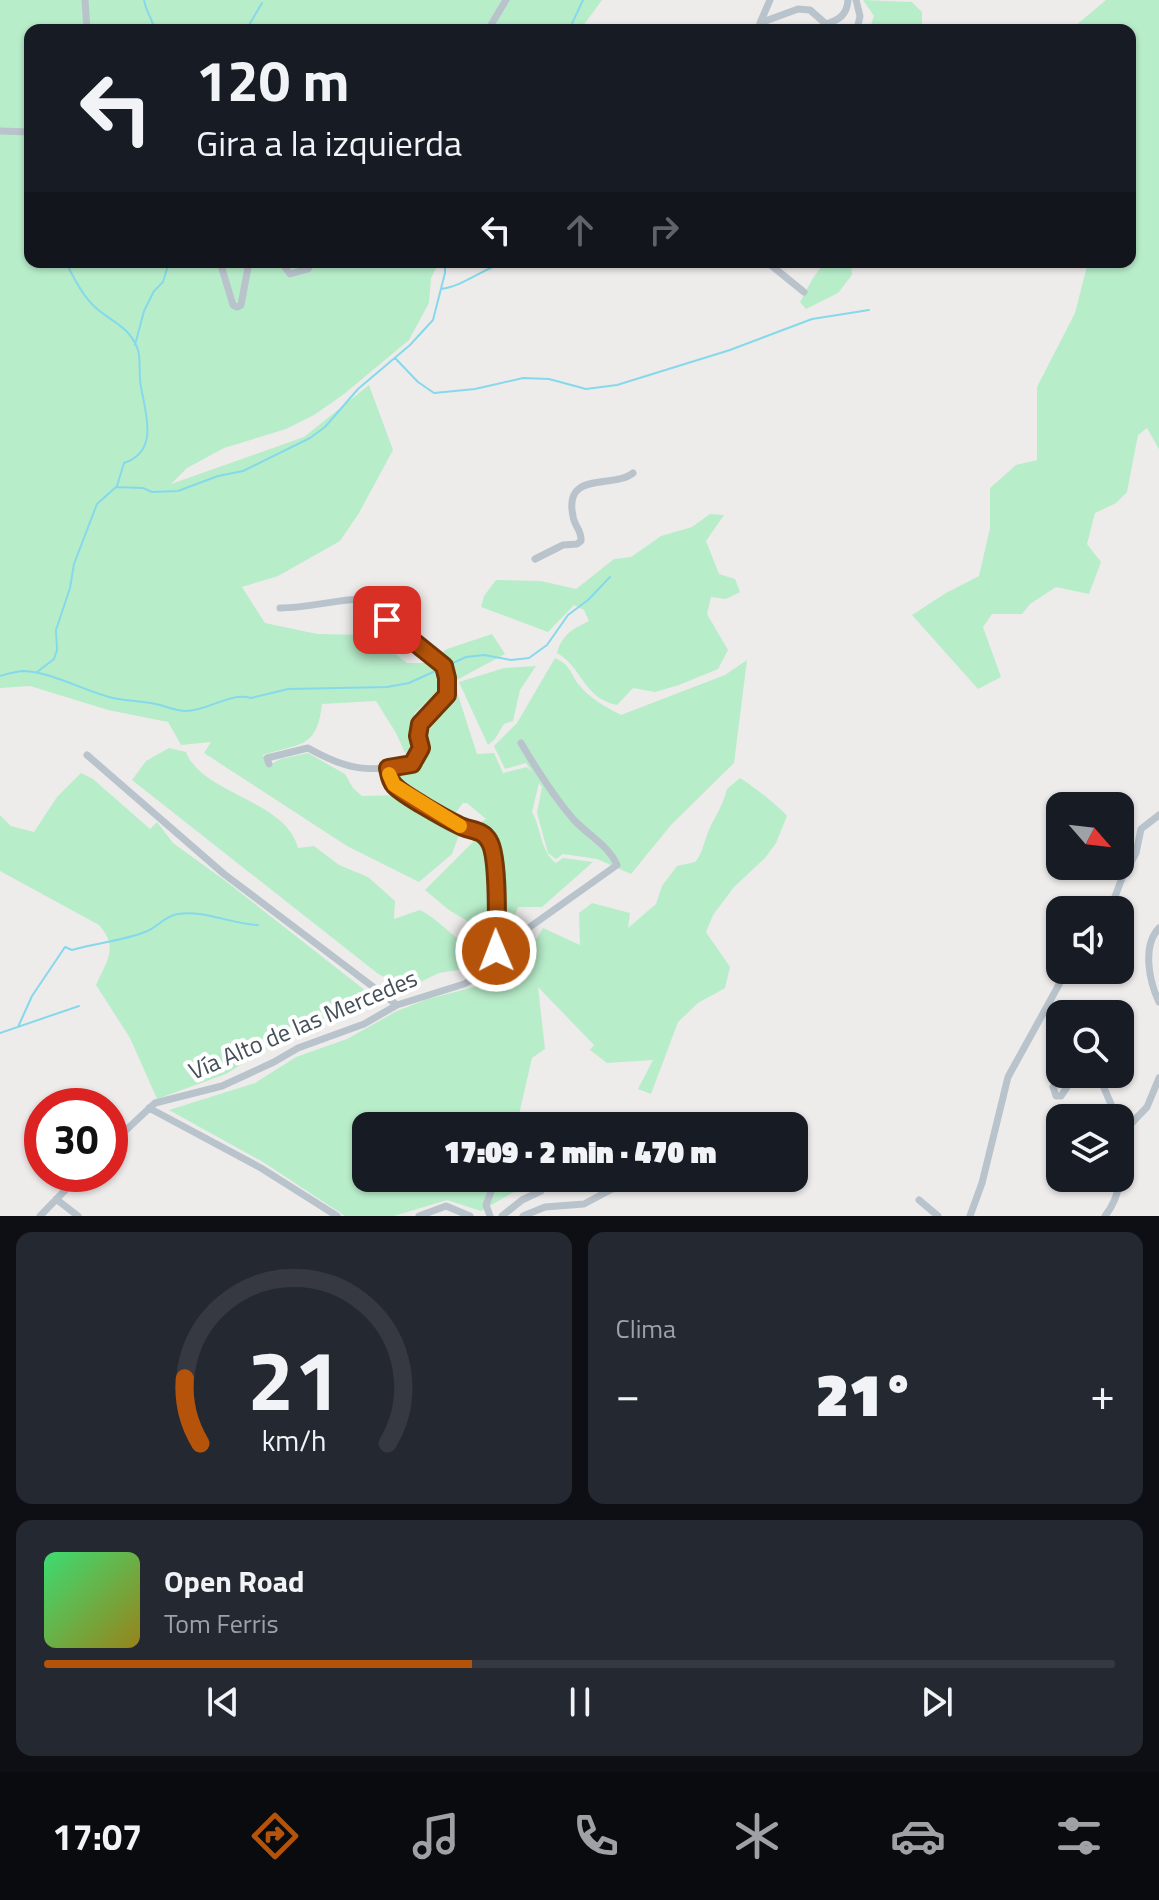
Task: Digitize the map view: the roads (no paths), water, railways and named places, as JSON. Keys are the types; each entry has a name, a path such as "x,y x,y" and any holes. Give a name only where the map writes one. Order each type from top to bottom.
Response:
{"street":[{"path":"85,0 87,24"},
{"path":"86,10 92,0"},
{"path":"492,24 506,0"},
{"path":"770,0 760,23 798,9 810,10 826,24 842,17 848,0"},
{"path":"856,0 860,16 858,24"},
{"path":"0,131 24,132"},
{"path":"222,268 233,305 237,307 241,305 248,268"},
{"path":"286,268 290,274 308,268"},
{"path":"774,268 804,292"},
{"path":"535,559 563,545 581,541 582,533 573,517 574,496 582,486 595,481 627,478 633,473"},
{"path":"269,764 267,758 274,755 308,748 340,765 370,770 412,764 418,756 420,724 447,695 444,666 361,599 311,607 280,608"},
{"name":"Vía Alto de las Mercedes","path":"128,1128 155,1103 222,1086 298,1048 364,1024 397,1005 464,984 479,976 496,951 617,865 612,854 576,822 546,785 521,743"},
{"path":"87,755 224,874 397,1005"},
{"path":"388,768 394,785 432,811 460,826 478,831 488,839 494,860 496,951"},
{"path":"1115,896 1136,853 1141,829 1159,815"},
{"path":"1159,928 1153,934 1148,953 1159,1002"},
{"path":"970,1216 982,1183 1008,1077 1059,984"},
{"path":"1134,1118 1147,1107 1159,1078"},
{"path":"1053,1088 1056,1096 1061,1096 1066,1088"},
{"path":"149,1108 261,1168 337,1216"},
{"path":"40,1216 63,1192"},
{"path":"490,1216 486,1204 492,1192"},
{"path":"502,1216 522,1200 539,1192"},
{"path":"523,1216 545,1207 584,1204 606,1192"},
{"path":"1105,1216 1116,1192"},
{"path":"56,1199 78,1216"},
{"path":"919,1200 938,1216"},
{"path":"419,1216 446,1206 470,1216"}],"waterway":[{"path":"144,0 153,24"},
{"path":"572,24 583,0"},
{"path":"250,24 262,3"},
{"path":"69,268 87,298 125,330 139,354 148,431 142,450 124,463 117,486"},
{"path":"135,345 144,311 154,291 163,282 167,268"},
{"path":"37,672 54,659 56,630 70,588 74,564 97,504 116,487 143,488 152,492 178,491 218,476 243,471 310,438 325,427 358,389 410,345 433,320 445,268"},
{"path":"441,289 457,285 492,268"},
{"path":"395,358 418,382 434,393 475,389 523,378 549,379 586,389 617,385 730,350 812,319 869,310"},
{"path":"0,676 21,671 35,672 113,698 186,711 227,699 251,698 288,689 387,687 409,683 466,657 529,658 547,645 568,615 610,577"},
{"path":"18,1027 32,996 65,947 72,950 136,935 178,914 198,914 258,925"},
{"path":"0,1033 79,1006"}]}
